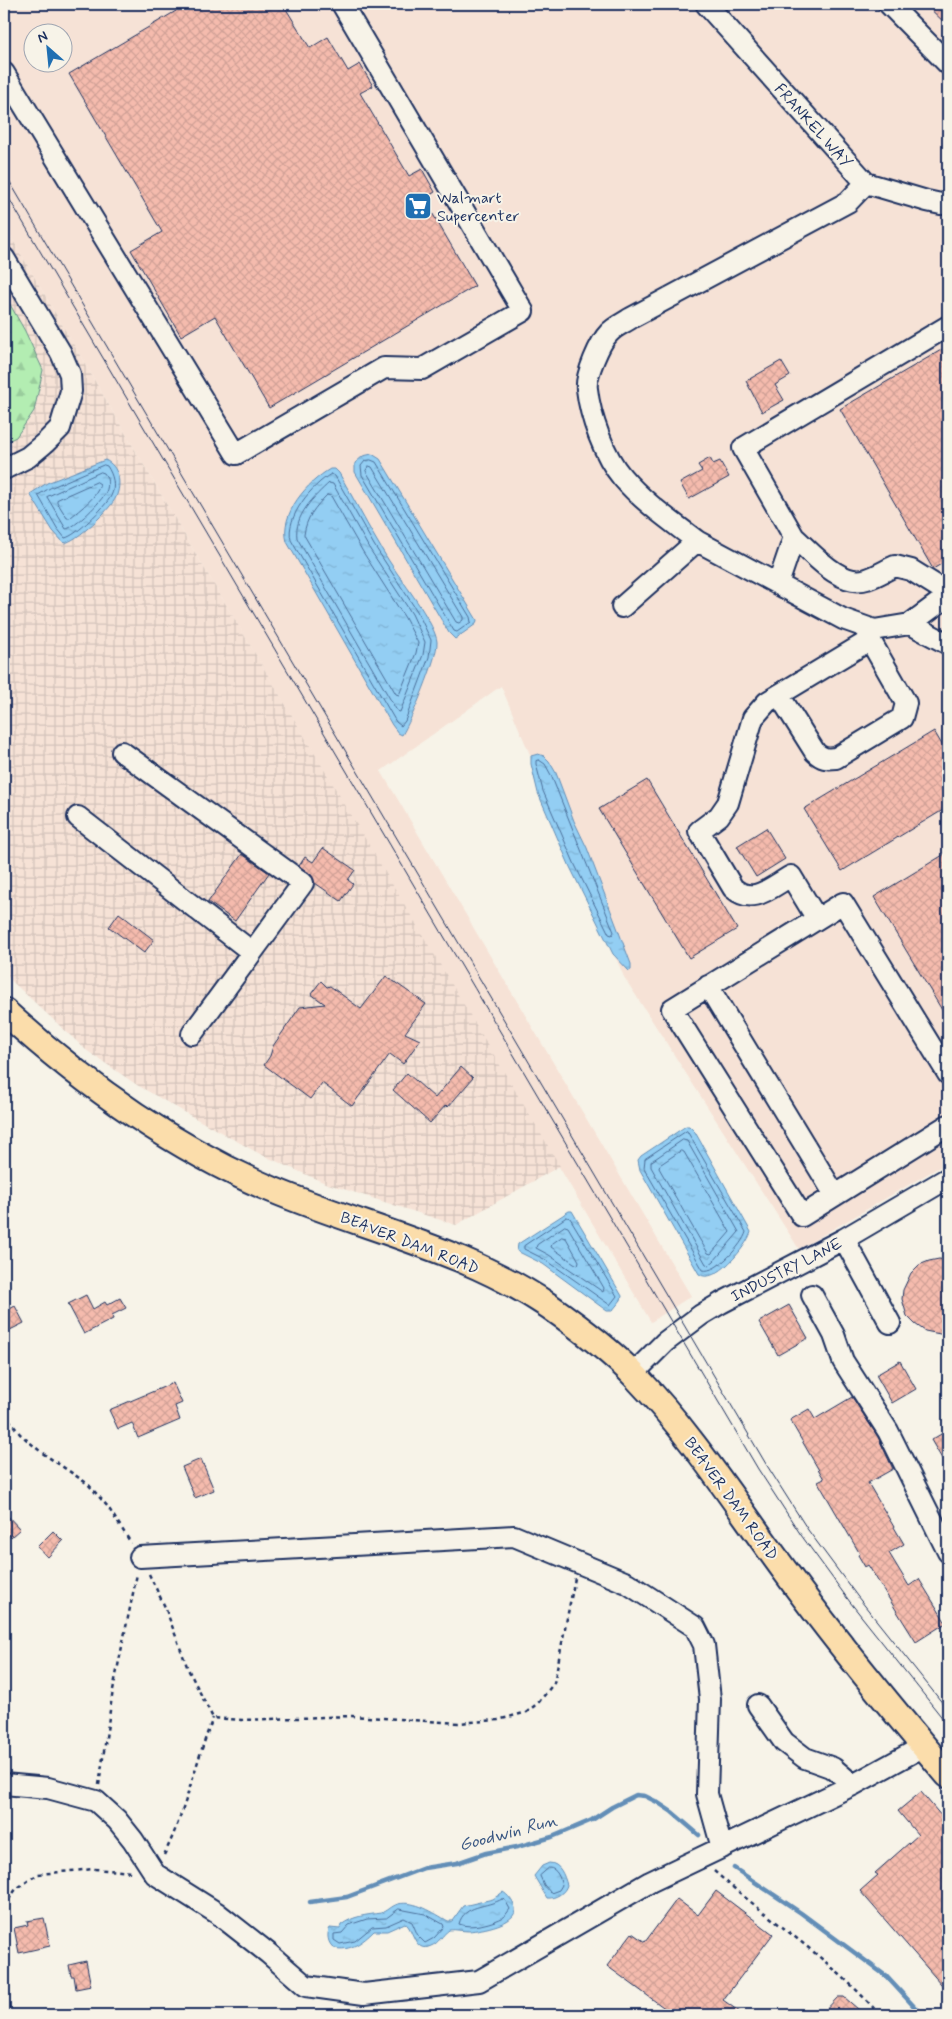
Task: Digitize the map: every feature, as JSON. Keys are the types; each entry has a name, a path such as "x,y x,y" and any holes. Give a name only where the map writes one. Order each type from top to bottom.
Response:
{"main road":[{"name":"BEAVER DAM ROAD","path":"4,1011 44,1047 96,1088 192,1150 273,1190 474,1264 546,1304 601,1345 633,1374 682,1430 820,1619 948,1775"}],"street":[{"path":"4,73 236,454 384,368 422,370 523,311 342,4"},
{"name":"FRANKEL WAY","path":"706,4 866,183"},
{"path":"890,4 948,64"},
{"path":"779,695 815,752 820,757 827,759 836,758 902,718 906,703 872,635 697,541 637,494 620,475 604,447 596,425 586,387 595,356 609,333 631,318 848,202 866,183 941,204 948,203"},
{"path":"4,258 61,353 70,374 71,391 60,428 28,457 4,469"},
{"path":"818,918 791,876 760,894 750,897 741,895 732,888 699,831 719,816 728,803 753,718 767,702 872,635 910,624 948,594 911,570 895,566 867,580 854,581 842,578 794,537 743,448 948,326"},
{"path":"778,584 794,537"},
{"path":"622,607 697,541"},
{"path":"910,624 945,637"},
{"path":"122,752 303,883 192,1034"},
{"path":"78,816 252,952"},
{"path":"947,1072 843,903 672,1009 802,1216 948,1125"},
{"path":"708,986 835,1195"},
{"name":"INDUSTRY LANE","path":"633,1374 671,1337 721,1303 844,1239 948,1178"},
{"path":"844,1239 890,1323"},
{"path":"812,1295 834,1335 844,1361 888,1431 948,1552"},
{"path":"140,1557 514,1536 627,1583 695,1627 704,1645 710,1699 707,1794 722,1848"},
{"path":"758,1705 784,1742 805,1758 833,1768 853,1786"},
{"path":"4,1784 48,1788 96,1801 117,1820 133,1840 155,1874 217,1913 268,1952 306,1986 364,1994 479,1981 650,1882 853,1786 924,1746"}],"path":[{"path":"4,1413 20,1434 40,1452 88,1484 108,1507 140,1557 165,1607 188,1669 213,1718 200,1751 176,1830 155,1874 94,1869 38,1874 16,1889 4,1906"},
{"path":"96,1801 113,1690 140,1557"},
{"path":"213,1718 242,1720 352,1716 458,1723 498,1720 527,1712 540,1702 554,1683 578,1563"},
{"path":"701,1859 815,1952 854,1987 880,2015"}],"shaded area":[{"path":"4,4 948,4 948,1162 799,1249 624,977 501,686 381,771 691,1296 651,1322 191,546 4,225"},
{"path":"4,225 191,546 560,1166 456,1225 325,1183 260,1154 193,1117 137,1085 86,1050 4,974"}],"green space":[{"path":"4,294 25,331 43,370 34,411 16,437 4,443"}],"water":[{"path":"372,454 380,459 477,620 476,624 455,639 449,633 355,472 355,463 363,456"},
{"path":"105,460 113,466 118,476 119,487 116,497 93,524 76,537 64,543 53,531 30,494 47,483"},
{"path":"330,469 335,469 339,473 381,549 432,626 437,642 429,674 402,735 392,725 287,542 287,520 297,499 313,482"},
{"path":"538,754 544,756 549,761 556,773 631,964 631,970 629,971 613,954 570,867 538,793 531,756"},
{"path":"686,1126 689,1126 695,1132 751,1232 730,1263 721,1270 706,1276 699,1274 640,1170 638,1160 641,1156"},
{"path":"569,1211 572,1211 622,1296 612,1311 607,1311 543,1264 517,1251 518,1244"},
{"path":"549,1863 559,1867 567,1885 562,1893 547,1898 534,1876 542,1866"},
{"path":"503,1892 510,1898 515,1908 511,1918 497,1925 481,1929 469,1931 449,1930 436,1943 425,1948 418,1944 405,1923 387,1931 374,1931 361,1942 345,1949 334,1948 328,1939 330,1928 340,1929 341,1925 350,1920 360,1916 383,1912 398,1904 404,1903 418,1906 448,1921 452,1921 463,1906 493,1899"}],"building":[{"path":"172,4 283,4 310,48 328,37 348,71 360,64 373,86 360,93 409,176 422,169 435,192 424,199 475,286 269,408 215,316 181,336 131,250 162,232 69,74 176,11"},
{"path":"925,4 948,4 948,26"},
{"path":"948,346 948,560 933,569 840,409"},
{"path":"781,361 790,376 775,385 784,400 762,412 746,381"},
{"path":"710,458 713,464 720,461 729,477 689,499 680,483 702,471 698,465"},
{"path":"934,731 948,755 948,807 842,871 804,809"},
{"path":"647,780 737,929 689,958 599,809"},
{"path":"766,828 785,859 756,877 737,846"},
{"path":"323,848 355,870 348,880 353,884 341,901 315,883 310,874 299,866 305,857 313,862"},
{"path":"948,852 948,1020 874,897"},
{"path":"242,854 269,873 235,921 208,902"},
{"path":"119,913 154,940 144,953 109,927"},
{"path":"386,976 426,1004 405,1033 420,1040 403,1064 390,1054 352,1106 322,1083 310,1099 264,1065 270,1056 273,1046 300,1007 325,1004 311,994 321,981 361,1009"},
{"path":"461,1067 473,1078 448,1107 446,1105 430,1123 393,1090 407,1073 435,1098"},
{"path":"939,1259 948,1260 948,1333 940,1334 925,1331 915,1324 907,1316 902,1299 903,1290 911,1273 919,1265"},
{"path":"86,1295 93,1309 105,1302 107,1305 120,1298 126,1308 112,1315 113,1319 84,1334 68,1304"},
{"path":"789,1305 808,1338 778,1355 759,1322"},
{"path":"15,1306 24,1323 4,1333 4,1312"},
{"path":"900,1361 916,1389 892,1403 876,1375"},
{"path":"173,1383 182,1403 175,1406 180,1420 138,1438 132,1423 118,1429 109,1410"},
{"path":"852,1397 878,1437 893,1469 868,1483 904,1544 889,1553 909,1586 919,1579 946,1623 916,1642 868,1565 865,1567 858,1555 860,1554 818,1482 824,1479 790,1420 809,1409 815,1419"},
{"path":"948,1430 948,1469 931,1440"},
{"path":"201,1459 214,1490 195,1498 182,1467"},
{"path":"4,1512 20,1529 11,1537 4,1530"},
{"path":"53,1531 63,1541 48,1557 37,1547"},
{"path":"921,1792 948,1824 948,1992 860,1891 878,1875 875,1873 918,1835 898,1811"},
{"path":"716,1891 773,1934 723,2000 744,2015 674,2015 607,1966 632,1933 645,1942 677,1899 698,1915"},
{"path":"44,1918 50,1946 19,1953 14,1928 28,1925 27,1921"},
{"path":"86,1961 91,1986 76,1989 74,1976 71,1976 69,1965"},
{"path":"838,1997 844,1997 865,2015 821,2015"}],"waterway":[{"name":"Goodwin Run","path":"310,1902 347,1897 424,1868 457,1863 486,1853 552,1837 592,1820 636,1795 645,1796 657,1802 699,1835"},
{"name":"Goodwin Run","path":"734,1868 801,1913 886,1976 922,2015"}],"tram line":[{"path":"4,172 766,1464 808,1530 857,1596 948,1710"},
{"path":"4,190 758,1469 801,1535 850,1602 948,1725"}],"place":[{"name":"Walmart Supercenter","path":"418,206"}]}
